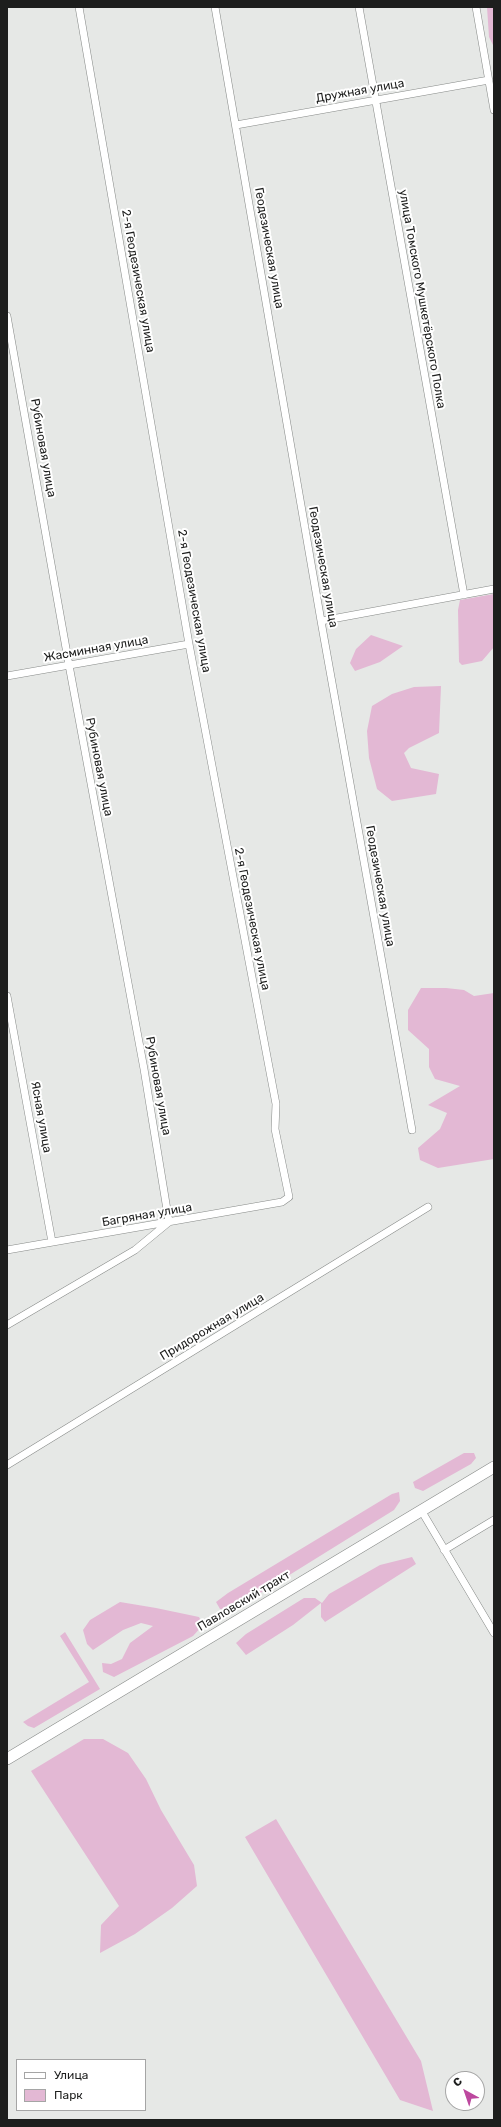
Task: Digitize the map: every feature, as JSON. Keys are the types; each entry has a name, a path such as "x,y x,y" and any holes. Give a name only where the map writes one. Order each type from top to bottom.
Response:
{"main road":[{"name":"Павловский тракт","path":"7,1759 494,1467"}],"street":[{"name":"2-я Геодезическая улица","path":"79,7 189,644 276,1104 275,1129 289,1197"},
{"name":"Геодезическая улица","path":"215,7 321,621 412,1130"},
{"name":"улица Томского Мушкетёрского Полка","path":"359,7 464,594"},
{"path":"476,7 494,110"},
{"name":"Дружная улица","path":"236,125 375,99 489,80"},
{"name":"Рубиновая улица","path":"7,316 69,665 144,1069 169,1222"},
{"path":"321,621 494,589"},
{"name":"Жасминная улица","path":"7,676 189,644"},
{"name":"Ясная улица","path":"7,996 52,1242"},
{"name":"Багряная улица","path":"7,1250 282,1202 289,1197"},
{"name":"Придорожная улица","path":"7,1465 428,1207"},
{"path":"7,1325 135,1250 169,1222"},
{"path":"421,1510 494,1633"},
{"path":"444,1550 494,1520"}],"green space":[{"path":"487,7 494,7 494,47 489,37"},
{"path":"494,594 494,647 482,661 462,665 459,662 458,610 460,600"},
{"path":"371,635 403,646 380,662 355,671 350,663 356,649"},
{"path":"441,686 439,733 409,748 404,753 411,768 439,774 436,794 392,801 377,789 369,758 367,731 372,706 392,694 414,687"},
{"path":"421,988 464,990 474,996 494,993 494,1159 438,1168 420,1160 418,1148 440,1129 447,1113 428,1105 460,1086 435,1079 429,1067 429,1049 408,1030 408,1010"},
{"path":"464,1453 474,1453 476,1458 471,1464 423,1491 415,1488 413,1482"},
{"path":"399,1492 400,1501 394,1510 233,1610 220,1609 216,1602 228,1593 392,1494"},
{"path":"412,1557 416,1564 325,1622 321,1617 321,1603 293,1625 246,1655 236,1643 246,1634 304,1598 315,1598 322,1603 329,1594 380,1565"},
{"path":"120,1602 199,1617 203,1625 193,1636 114,1677 103,1672 102,1663 111,1664 122,1659 130,1643 153,1626 141,1623 123,1630 93,1650 87,1644 83,1630 90,1620"},
{"path":"65,1632 100,1689 34,1728 28,1726 23,1722 89,1682 60,1636"},
{"path":"84,1739 103,1739 128,1753 146,1779 161,1810 194,1865 197,1886 172,1908 135,1934 100,1953 101,1925 119,1906 31,1771"},
{"path":"276,1819 421,2061 433,2111 400,2100 245,1837"}]}
